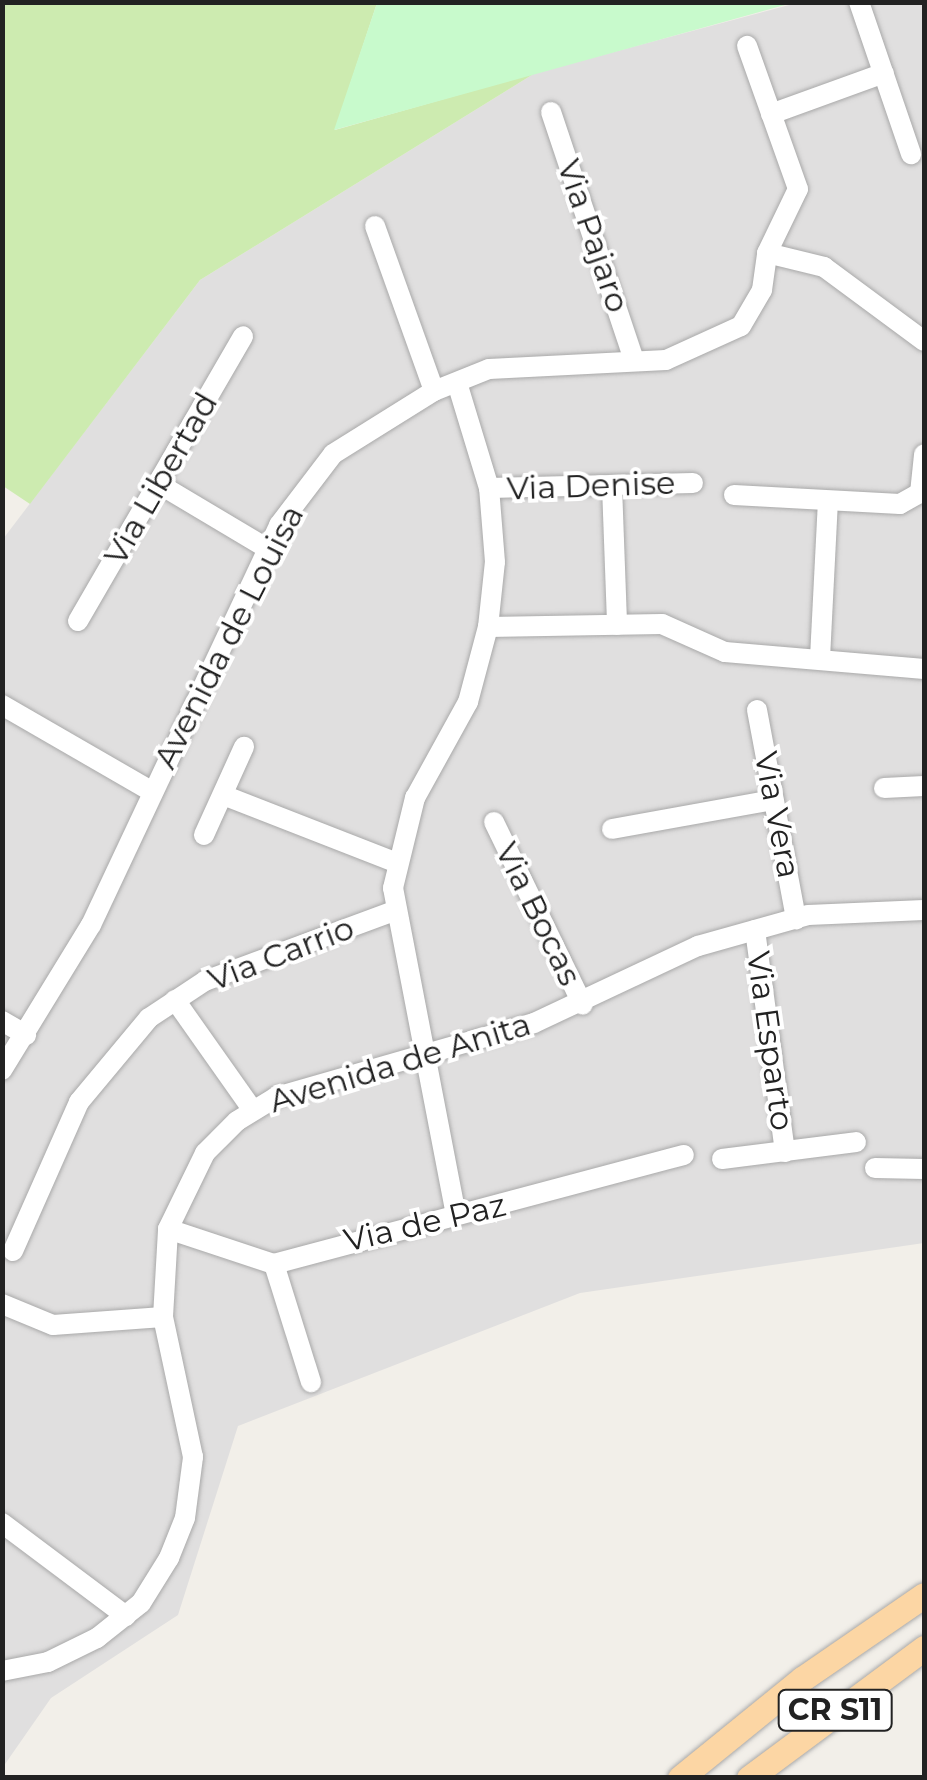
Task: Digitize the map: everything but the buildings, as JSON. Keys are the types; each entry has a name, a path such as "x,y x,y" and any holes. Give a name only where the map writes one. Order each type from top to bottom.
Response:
{"main road":[{"name":"CR S11","path":"680,1778 802,1679 924,1596"},
{"name":"CR S11","path":"750,1778 924,1648"}],"street":[{"path":"860,2 911,154"},
{"name":"Avenida de Louisa","path":"2,1070 91,925 268,549 333,454 434,392 489,369 538,362 666,360 741,326 762,290 767,253 798,190 748,46"},
{"path":"771,114 884,73"},
{"name":"Via Pajaro","path":"551,112 634,360"},
{"path":"375,226 434,392"},
{"path":"767,253 824,267 924,340"},
{"name":"Via Libertad","path":"78,620 243,336"},
{"path":"456,1215 394,911 395,862 415,798 468,702 488,627 495,562 489,488 457,383"},
{"path":"734,495 900,504 916,498 924,454"},
{"name":"Via Denise","path":"489,488 693,483"},
{"path":"159,484 268,549"},
{"path":"612,486 617,625"},
{"path":"820,658 828,502"},
{"path":"488,627 662,624 726,652 924,669"},
{"path":"2,705 151,791"},
{"name":"Via Vera","path":"757,710 796,919"},
{"path":"204,836 244,746"},
{"path":"884,788 924,786"},
{"path":"223,795 395,862"},
{"path":"612,829 774,800"},
{"name":"Via Bocas","path":"494,822 583,1005"},
{"name":"Avenida de Anita","path":"2,1672 48,1662 126,1616 170,1558 185,1518 193,1458 185,1397 163,1317 168,1229 205,1153 252,1110 583,1005 698,946 796,919 924,910"},
{"name":"Via Carrio","path":"13,1252 79,1102 149,1018 205,980 394,911"},
{"name":"Via Esparto","path":"755,930 785,1152"},
{"path":"175,1000 252,1110"},
{"path":"2,1021 26,1035"},
{"path":"722,1159 856,1142"},
{"name":"Via de Paz","path":"274,1264 684,1155"},
{"path":"876,1168 924,1169"},
{"path":"168,1229 274,1264 311,1382"},
{"path":"2,1304 52,1325 163,1317"},
{"path":"2,1523 126,1616"}],"shaded area":[{"path":"797,3 924,3 924,1243 580,1293 238,1426 178,1615 51,1698 3,1767 3,539 200,280 535,73"}],"green space":[{"path":"377,2 792,3 334,130"},
{"path":"2,3 377,3 335,130 535,73 200,280 30,504 3,486"}]}
